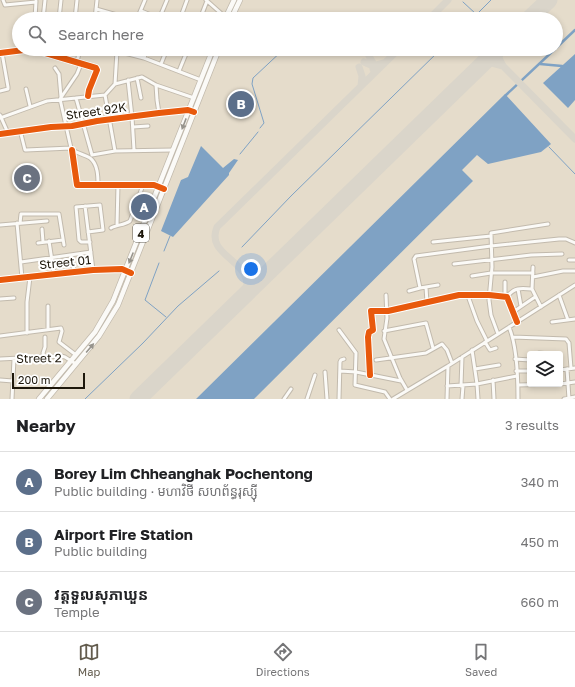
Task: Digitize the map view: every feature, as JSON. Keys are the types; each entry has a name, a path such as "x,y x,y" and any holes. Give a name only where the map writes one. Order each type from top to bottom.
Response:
{"highway":[{"path":"229,12 234,0"},
{"path":"234,12 240,0"},
{"name":"4","path":"39,399 95,332 113,301 210,56"},
{"name":"4","path":"47,399 105,328 118,305 216,56"}],"street":[{"path":"3,0 4,4 8,5 36,1 35,12"},
{"path":"44,12 45,0"},
{"path":"60,12 61,0"},
{"path":"76,12 77,0"},
{"path":"96,12 97,0"},
{"path":"141,11 145,0"},
{"path":"163,12 167,0"},
{"path":"183,12 187,0"},
{"path":"202,12 206,0 219,12"},
{"path":"96,9 106,12"},
{"path":"0,91 8,89 1,53 12,52"},
{"path":"56,56 97,68 88,96"},
{"path":"77,62 78,56"},
{"path":"115,84 117,56"},
{"path":"138,56 206,82"},
{"path":"161,64 164,56"},
{"path":"179,71 185,56"},
{"path":"0,66 4,64"},
{"path":"60,98 77,74 81,64"},
{"path":"55,68 59,74 60,98 65,127 72,149 78,185 154,185 164,189"},
{"path":"137,78 141,98"},
{"path":"8,133 0,117 30,106 60,98 106,95 115,84 137,78 146,78 156,84 194,98"},
{"path":"128,80 134,150"},
{"path":"156,84 159,113"},
{"path":"26,89 30,106"},
{"path":"106,95 115,151"},
{"path":"76,98 84,124 91,157 98,173 98,185"},
{"name":"Street 92K","path":"0,134 20,130 65,127 110,119 159,113 189,110 194,112"},
{"path":"133,126 148,126"},
{"path":"20,130 25,150 72,149 91,157 115,151 174,150"},
{"path":"117,225 118,185"},
{"path":"110,228 117,225 126,224 130,221 143,185"},
{"path":"88,232 103,229 100,205 77,206 76,208 78,239 80,242 90,242"},
{"path":"85,206 93,270"},
{"path":"22,278 19,223 21,214 59,214 64,245"},
{"path":"0,225 47,221"},
{"path":"498,334 491,315 488,295 492,274 490,233 548,224"},
{"path":"42,229 43,242"},
{"path":"433,242 490,236"},
{"path":"420,288 414,259 416,256 559,239 566,239 575,243"},
{"path":"38,243 63,240"},
{"path":"49,241 54,274"},
{"path":"21,262 91,252"},
{"path":"454,264 492,258 562,254"},
{"path":"569,260 575,260"},
{"path":"73,264 74,272"},
{"path":"533,267 532,289 541,307"},
{"name":"Street 01","path":"0,280 93,270 122,269 131,273"},
{"path":"472,276 492,274 550,275 563,271 575,270"},
{"path":"27,333 27,302 30,277"},
{"path":"504,282 506,297 517,322"},
{"path":"409,291 438,285"},
{"path":"393,399 448,366 575,285"},
{"path":"426,287 426,303"},
{"path":"506,297 512,291 518,289 532,289"},
{"path":"518,289 521,306"},
{"path":"386,295 388,310 384,339 401,382 407,390"},
{"path":"370,375 368,337 369,332 373,329 370,312 426,303 459,295 488,295 506,297"},
{"path":"559,295 568,320"},
{"path":"468,296 490,350 496,348"},
{"path":"513,312 535,297"},
{"path":"0,300 14,298"},
{"path":"48,306 48,329"},
{"path":"552,322 575,319"},
{"path":"384,331 426,323 433,348"},
{"path":"509,327 513,337 518,399"},
{"path":"0,336 48,329 62,329 59,342 76,355"},
{"path":"339,330 357,355 355,385 385,392 390,399"},
{"path":"44,356 43,352 45,347 45,337"},
{"path":"513,337 566,340 569,343 571,368 568,383 569,399"},
{"path":"376,360 426,353 440,344 443,344 452,363"},
{"path":"472,350 478,399"},
{"name":"Street 2","path":"0,359 61,356 76,364"},
{"path":"462,357 462,399"},
{"path":"12,399 14,359"},
{"path":"339,399 340,362 344,359"},
{"path":"515,360 527,360"},
{"path":"475,369 499,365"},
{"path":"447,399 448,366"},
{"path":"340,371 356,372 401,382"},
{"path":"516,371 527,372"},
{"path":"325,372 327,399"},
{"path":"307,399 315,375"},
{"path":"448,386 477,384 517,376"},
{"path":"0,380 13,381"},
{"path":"493,380 494,399"},
{"path":"563,384 575,382"},
{"path":"518,385 527,385"},
{"path":"284,399 291,389"},
{"path":"564,399 575,397"}],"water":[{"path":"575,54 575,100 568,108 543,83"},
{"path":"505,94 551,144 541,152 488,164 477,155 462,170 473,181 254,399 196,399"},
{"path":"201,146 223,168 234,159 238,160 229,175 173,237 161,231 181,180 188,177"}],"waterway":[{"path":"479,12 491,0"},
{"path":"463,2 474,12"},
{"path":"563,41 575,30"},
{"path":"260,128 264,123 252,84 253,78 277,56"},
{"path":"242,247 291,196 434,56"},
{"path":"506,95 548,56"},
{"path":"540,64 562,66"},
{"path":"240,154 258,132"},
{"path":"549,147 575,174"},
{"path":"164,251 170,236"},
{"path":"159,263 145,300 166,317"},
{"path":"85,399 143,343 178,306 219,271"}],"taxiway":[{"path":"436,12 448,0"},
{"path":"369,56 373,63 373,69"},
{"path":"245,296 247,284 244,274 218,246 215,237 217,227 392,56"},
{"path":"499,56 503,66 575,139"},
{"path":"364,62 373,66 384,63"},
{"path":"480,67 492,63 503,66"},
{"path":"359,67 362,76 361,86"},
{"path":"245,275 254,278 265,276"}],"runway":[{"path":"536,12 549,0"},
{"path":"138,399 491,56"}],"cycle path":[{"path":"0,53 12,52"},
{"path":"56,56 96,68 97,70 88,96"},
{"path":"0,134 51,127 72,126 97,121 159,113 188,110 194,112"},
{"path":"72,150 77,185 154,185 164,189"},
{"path":"0,280 93,270 122,269 131,273"},
{"path":"370,375 368,337 369,332 373,330 371,311 388,311 459,295 489,295 507,297 517,322"}],"place":[{"name":"Airport Fire Station","path":"241,104"},
{"name":"វត្តទួលសុភាឃួន","path":"27,178"},
{"name":"Borey Lim Chheanghak Pochentong","path":"144,207"}]}
